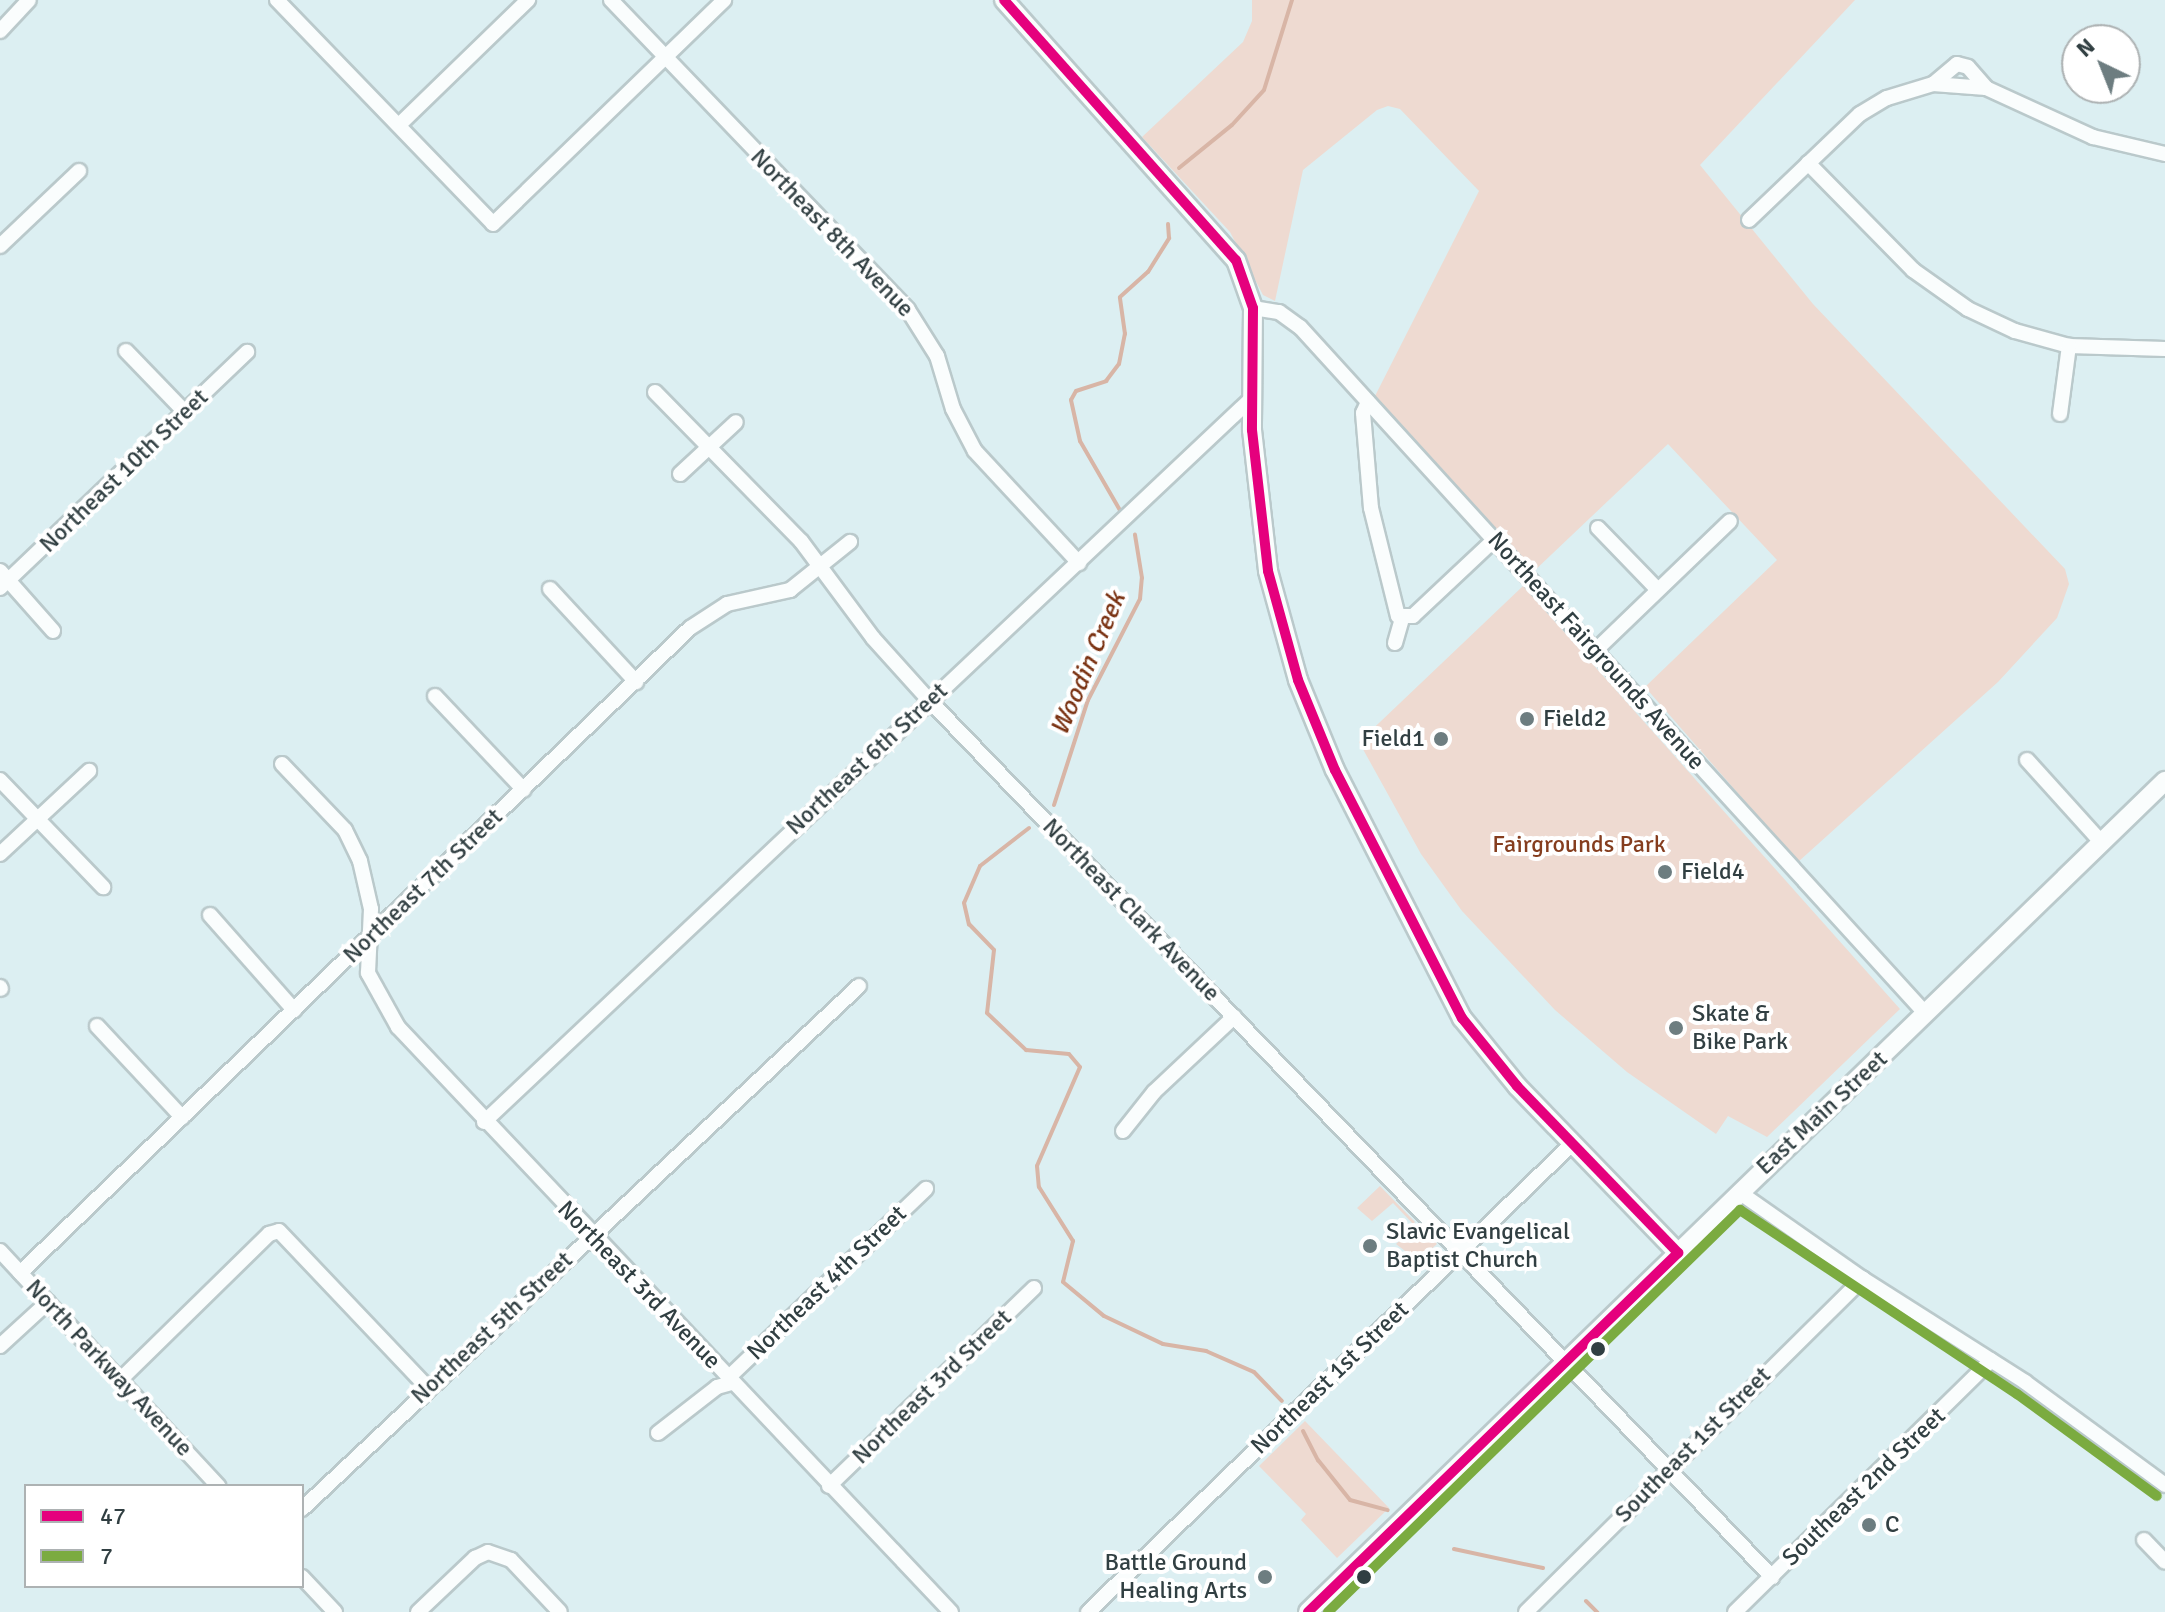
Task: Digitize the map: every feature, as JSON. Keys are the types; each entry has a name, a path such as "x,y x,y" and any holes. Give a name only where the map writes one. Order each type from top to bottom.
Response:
{"main road":[{"path":"1004,0 1225,242 1248,285 1253,308 1252,398 1257,503 1268,571 1317,728 1462,1018 1488,1054 1678,1253"},
{"name":"East Main Street","path":"1308,1612 2165,781"}],"street":[{"path":"0,31 29,0"},
{"path":"277,0 493,224 724,0"},
{"path":"399,125 528,0"},
{"name":"Northeast 8th Avenue","path":"611,0 908,310 937,356 953,409 975,451 1079,563"},
{"path":"1749,220 1873,105 1933,84 1986,88 2093,137 2165,154"},
{"path":"1808,163 1892,250 1939,291 1988,320 2069,346 2165,349"},
{"path":"0,246 79,171"},
{"name":"Northeast Fairgrounds Avenue","path":"1253,308 1279,312 1300,327 1926,1014"},
{"path":"2060,414 2069,346"},
{"path":"126,351 185,412"},
{"name":"Northeast 10th Street","path":"3,580 247,352"},
{"name":"Northeast Clark Avenue","path":"655,392 822,567 873,638 928,699 1669,1466 1772,1577"},
{"name":"Northeast 6th Street","path":"484,1122 928,699 1079,563 1252,398"},
{"path":"1368,402 1363,413 1371,508 1393,608 1402,618"},
{"path":"680,474 736,422"},
{"path":"1595,651 1730,521"},
{"path":"1598,528 1658,590"},
{"path":"1402,618 1413,616 1494,540"},
{"name":"Northeast 7th Street","path":"20,1273 636,682 716,609 790,590 850,542"},
{"path":"3,580 53,631"},
{"path":"550,589 636,682"},
{"path":"1395,643 1402,618"},
{"path":"435,696 524,790"},
{"path":"2027,760 2102,843"},
{"name":"Northeast 3rd Avenue","path":"282,764 328,810 353,846 370,892 368,973 385,1008 484,1122 951,1612"},
{"path":"0,854 89,771"},
{"path":"0,780 103,887"},
{"path":"210,915 294,1010"},
{"name":"Northeast 5th Street","path":"304,1507 859,986"},
{"path":"1123,1131 1154,1092 1234,1017"},
{"path":"97,1026 182,1117"},
{"name":"Northeast 1st Street","path":"1088,1612 1572,1144"},
{"name":"Northeast 4th Street","path":"658,1433 730,1380 926,1189"},
{"path":"1739,1192 1863,1279 1991,1360 2165,1485"},
{"path":"120,1380 269,1234 279,1231 428,1388"},
{"name":"North Parkway Avenue","path":"0,1251 216,1484"},
{"name":"Southeast 1st Street","path":"1526,1612 1669,1466 1863,1279"},
{"name":"Northeast 3rd Street","path":"829,1486 1034,1288"},
{"path":"0,1346 48,1302"},
{"name":"Southeast 2nd Street","path":"1735,1612 1991,1360"},
{"path":"2144,1540 2165,1562"},
{"path":"418,1612 475,1558 497,1552 511,1560 560,1612"},
{"path":"304,1579 335,1612"}],"green space":[{"path":"1252,0 1855,0 1700,165 1813,304 2065,569 2069,584 2057,618 1998,682 1798,862 1645,687 1777,560 1668,444 1532,573 1374,398 1479,191 1400,109 1388,106 1377,110 1303,170 1275,301 1263,295 1230,232 1142,137 1243,42 1252,21"},
{"name":"Fairgrounds Park","path":"1523,586 1900,1009 1767,1137 1728,1116 1716,1134 1627,1072 1555,1010 1462,911 1421,854 1359,742"},
{"path":"1380,1186 1415,1222 1413,1224 1393,1203 1372,1221 1357,1208"},
{"path":"1418,1224 1437,1244 1418,1261 1396,1244"},
{"path":"1305,1421 1389,1508 1337,1558 1301,1520 1306,1514 1259,1466"}],"waterway":[{"name":"Woodin Creek","path":"1179,168 1232,125 1264,90 1292,0"},
{"name":"Woodin Creek","path":"1121,512 1080,441 1071,400 1076,391 1106,381 1119,364 1125,334 1120,297 1148,272 1169,238 1168,224"},
{"name":"Woodin Creek","path":"1054,805 1088,700 1140,599 1142,578 1135,535"},
{"name":"Woodin Creek","path":"1029,828 980,866 964,903 969,924 994,950 987,1013 1026,1050 1069,1054 1080,1067 1037,1166 1039,1187 1073,1241 1063,1282 1104,1316 1163,1344 1206,1351 1254,1372 1282,1401"},
{"name":"Woodin Creek","path":"1303,1431 1318,1460 1350,1500 1388,1510"},
{"name":"Woodin Creek","path":"1454,1549 1543,1568"},
{"name":"Woodin Creek","path":"1586,1601 1597,1612"}],"transit line":[{"name":"47","path":"1004,0 1236,260 1253,308 1252,430 1268,571 1298,680 1335,770 1462,1018 1517,1086 1678,1253"},
{"name":"7","path":"1328,1612 1740,1210 2017,1394 2157,1496"},
{"name":"47","path":"1308,1612 1678,1253"}],"place":[{"name":"Field2","path":"1527,719"},
{"name":"Field1","path":"1441,739"},
{"name":"Field4","path":"1665,872"},
{"name":"Skate & Bike Park","path":"1676,1028"},
{"name":"Slavic Evangelical Baptist Church","path":"1370,1246"},
{"name":"C","path":"1869,1525"},
{"name":"Battle Ground Healing Arts","path":"1265,1577"}]}
